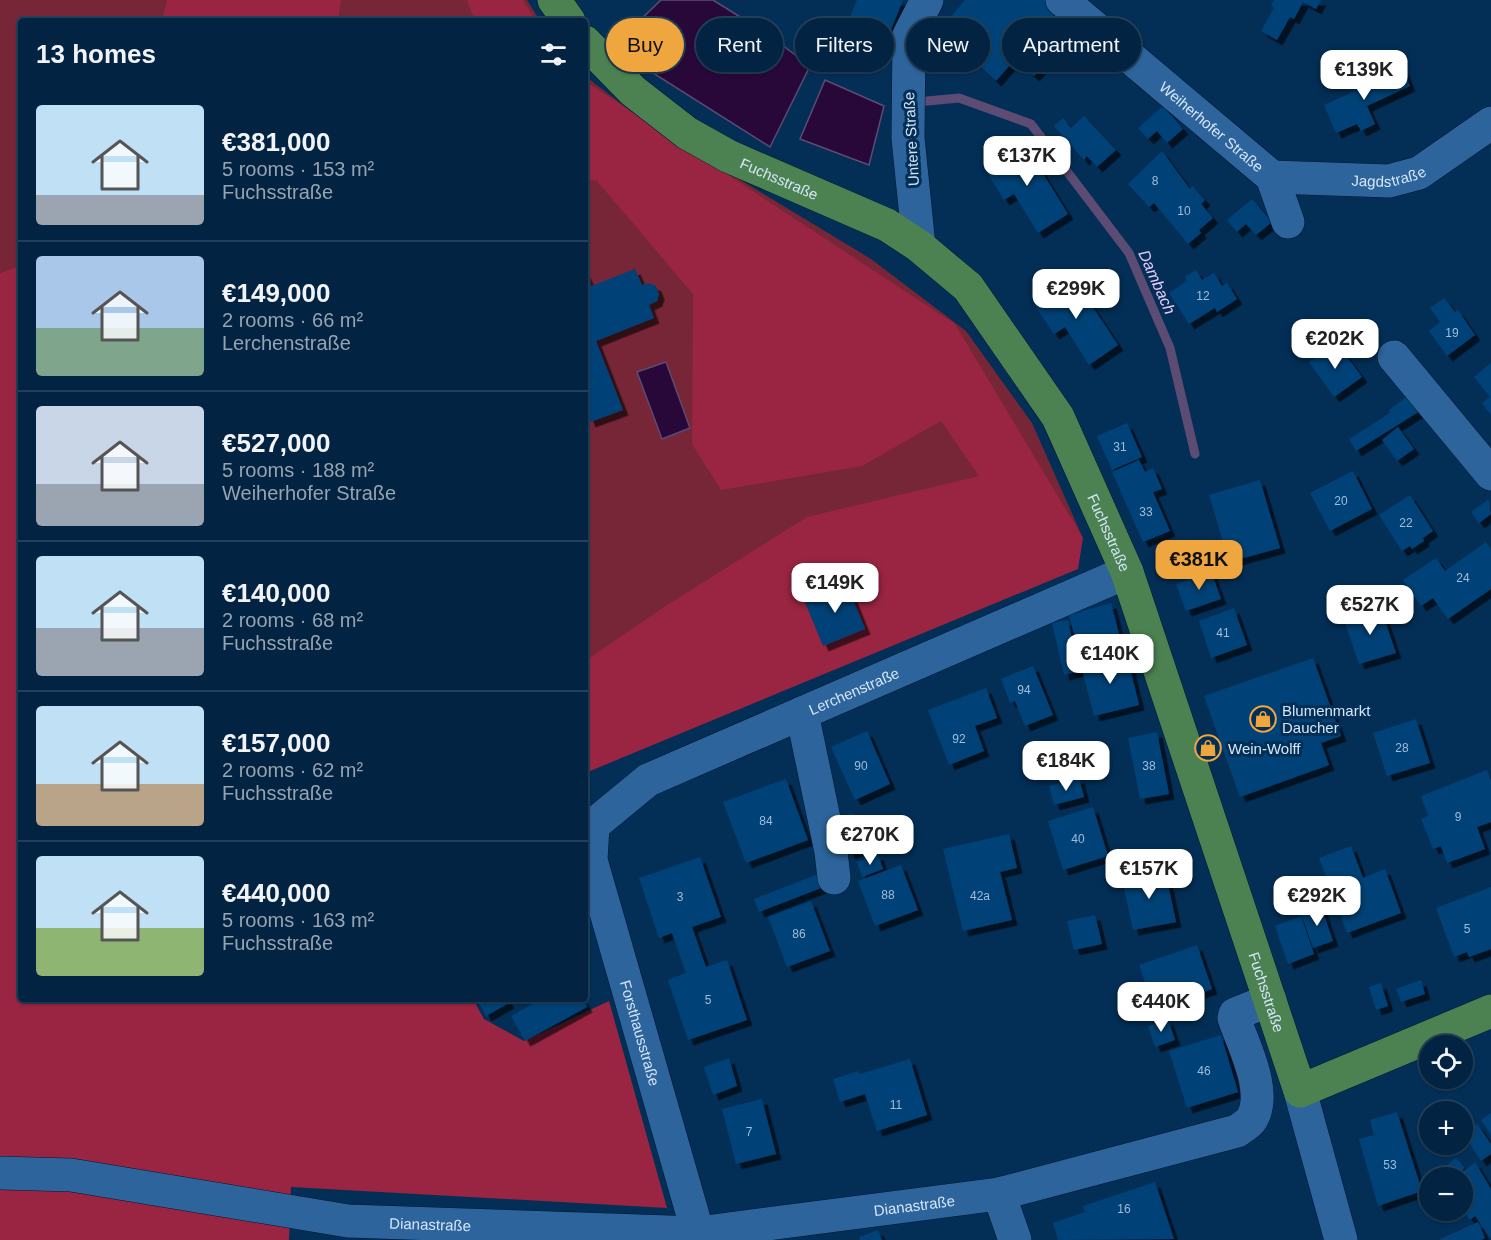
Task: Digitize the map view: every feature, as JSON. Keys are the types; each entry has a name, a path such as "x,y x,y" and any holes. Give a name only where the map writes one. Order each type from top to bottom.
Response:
{"main road":[{"path":"554,0 567,18"},
{"name":"Fuchsstraße","path":"588,45 633,91 687,133 728,156 887,225 919,246 968,287 1058,417 1127,572 1300,1091"},
{"path":"1300,1091 1491,1011"}],"street":[{"name":"Untere Straße","path":"919,246 908,138 909,35 927,0"},
{"name":"Weiherhofer Straße","path":"1062,0 1272,177 1288,222"},
{"name":"Jagdstraße","path":"1272,177 1389,182 1419,173 1491,123"},
{"path":"1394,357 1491,474"},
{"name":"Lerchenstraße","path":"589,829 648,780 1127,572"},
{"path":"802,713 831,852 834,878"},
{"name":"Forsthausstraße","path":"589,829 591,860 699,1237"},
{"name":"Dianastraße","path":"0,1173 71,1175 348,1221 699,1237 999,1194 1237,1131 1251,1121 1258,1103 1258,1090 1234,1018 1235,1014 1270,1000"},
{"name":"Fuchsstraße","path":"1300,1091 1341,1240"},
{"path":"999,1194 1015,1240"}],"shaded area":[{"path":"0,0 167,0 162,18 18,18 18,266 0,273"},
{"path":"167,0 341,0 338,18 162,18"},
{"path":"181,0 527,0 538,18 176,18"},
{"path":"467,0 523,0 534,18 474,18"},
{"path":"661,0 713,0 742,18 696,18 696,72 783,72 783,46 795,55 795,72 807,72 770,147 653,73 684,72 684,18 642,18"},
{"path":"588,78 645,122 871,259 966,331 1032,423 1082,536 1075,567 588,772"},
{"path":"825,80 884,106 869,165 800,139"},
{"path":"588,83 955,324 1083,538 1078,569 588,772 588,659 664,607 807,517 979,476 941,421 862,466 721,490 692,444 693,294 597,181 588,180"},
{"path":"18,266 18,1002 475,1002 484,1019 524,1041 609,1001 667,1208 291,1187 289,1240 0,1240 0,273"},
{"path":"666,362 690,428 662,439 637,372"}],"building":[{"path":"857,0 903,0 894,22 894,18 850,18"},
{"path":"965,0 1047,0 1058,10 1051,18 1002,18 1002,72 1004,72 996,81 986,72 990,72 990,18 950,18"},
{"path":"1274,0 1321,0 1316,9 1303,2 1294,19 1290,17 1277,40 1261,31 1274,8 1271,6"},
{"path":"1392,65 1395,72 1403,69 1410,86 1367,106 1375,124 1361,131 1357,124 1336,133 1324,105 1388,76 1385,68"},
{"path":"1163,106 1183,129 1167,143 1157,131 1148,139 1138,128"},
{"path":"1084,116 1116,150 1097,167 1087,156 1084,160 1054,126 1063,118 1071,128"},
{"path":"1024,143 1068,214 1038,233 1014,194 1004,200 984,168"},
{"path":"1162,151 1190,189 1192,186 1205,200 1201,204 1213,218 1188,244 1154,203 1149,207 1128,184"},
{"path":"1252,199 1272,222 1256,235 1246,224 1237,232 1227,220"},
{"path":"635,269 642,285 649,283 656,286 659,294 657,301 649,305 654,318 596,341 623,410 590,422 588,417 588,279 591,286"},
{"path":"1196,270 1202,280 1214,273 1222,286 1227,283 1237,299 1217,312 1215,308 1189,324 1169,293 1187,281 1185,277"},
{"path":"1073,277 1118,345 1089,365 1065,327 1054,334 1033,303"},
{"path":"1444,298 1455,312 1458,310 1475,335 1447,356 1429,331 1440,322 1430,308"},
{"path":"1337,343 1362,377 1334,397 1309,362"},
{"path":"1491,363 1491,415 1482,403 1490,397 1474,377"},
{"path":"1409,395 1420,411 1356,451 1349,439 1390,413 1389,410"},
{"path":"1127,423 1142,457 1112,470 1097,436"},
{"path":"1398,427 1414,449 1397,461 1382,440"},
{"path":"1139,460 1145,472 1153,468 1162,489 1153,492 1170,531 1143,542 1112,472"},
{"path":"1353,471 1372,509 1330,531 1310,493"},
{"path":"1260,480 1280,548 1229,562 1209,495"},
{"path":"1410,495 1433,531 1412,549 1410,546 1402,551 1379,515"},
{"path":"1489,499 1491,514 1479,523 1471,512"},
{"path":"1486,542 1491,549 1491,589 1448,619 1433,598 1421,606 1403,580 1436,558 1445,571"},
{"path":"1211,571 1221,599 1186,611 1176,584"},
{"path":"846,582 865,629 823,646 804,600"},
{"path":"1111,603 1124,653 1095,661 1090,645 1078,649 1069,615"},
{"path":"1234,608 1247,645 1211,658 1199,621"},
{"path":"1381,609 1396,653 1359,664 1344,620"},
{"path":"1068,620 1079,671 1064,675 1052,623"},
{"path":"1127,655 1139,705 1094,716 1081,666"},
{"name":"Blumenmarkt Daucher","path":"1313,658 1341,736 1321,743 1329,765 1240,797 1204,696"},
{"path":"1033,666 1053,715 1025,726 1015,701 1010,703 1001,679"},
{"path":"986,688 997,718 975,726 984,751 949,765 928,710"},
{"path":"1416,719 1430,763 1387,776 1373,733"},
{"path":"867,731 890,784 855,800 831,747"},
{"path":"1157,732 1169,794 1140,799 1128,738"},
{"path":"1487,770 1491,780 1491,822 1477,827 1485,849 1447,863 1441,846 1433,849 1421,819 1428,816 1421,796"},
{"path":"1079,778 1084,797 1054,805 1049,786"},
{"path":"786,779 808,840 746,863 723,802"},
{"path":"1093,807 1108,856 1063,870 1048,821"},
{"path":"852,813 865,847 850,854 836,820"},
{"path":"1009,834 1017,868 1000,872 1012,920 963,931 943,849"},
{"path":"1351,846 1363,878 1385,869 1401,913 1347,933 1319,858"},
{"path":"878,854 883,869 862,877 857,862"},
{"path":"700,857 721,917 692,927 706,967 727,960 747,1020 688,1040 668,980 686,973 672,933 659,938 639,878"},
{"path":"901,865 918,910 875,926 858,881"},
{"path":"1165,870 1176,922 1133,930 1122,879"},
{"path":"821,873 826,886 759,912 754,899"},
{"path":"1491,887 1491,949 1469,957 1467,952 1454,957 1436,908"},
{"path":"811,901 830,951 787,967 768,917"},
{"path":"1321,906 1333,941 1313,948 1301,913"},
{"path":"1095,915 1102,944 1074,950 1067,921"},
{"path":"1301,916 1314,954 1288,964 1275,926"},
{"path":"1197,945 1212,989 1154,1008 1139,965"},
{"path":"1421,980 1425,994 1401,1002 1396,989"},
{"path":"1381,983 1388,1006 1376,1010 1369,987"},
{"path":"479,1002 508,1002 509,1003 486,1016"},
{"path":"537,1002 584,1002 587,1007 525,1041 511,1016"},
{"path":"1168,1020 1175,1040 1155,1047 1148,1026"},
{"path":"1221,1035 1238,1092 1187,1108 1169,1051"},
{"path":"729,1058 737,1086 713,1095 704,1067"},
{"path":"910,1059 927,1115 877,1131 865,1094 840,1102 833,1079 858,1071 860,1074"},
{"path":"762,1099 776,1154 736,1164 722,1109"},
{"path":"1397,1112 1419,1182 1419,1192 1378,1206 1359,1139 1374,1135 1370,1120"},
{"path":"1491,1113 1491,1135 1481,1120"},
{"path":"1477,1124 1491,1144 1491,1154 1481,1161 1473,1149 1473,1127"},
{"path":"1456,1158 1464,1167 1445,1167"},
{"path":"1475,1162 1491,1189 1491,1239 1475,1216 1473,1218 1473,1167 1469,1167"},
{"path":"1155,1182 1174,1239 1058,1240 1053,1223 1085,1212 1083,1206"},
{"path":"1478,1222 1485,1238 1481,1240 1438,1240"},
{"path":"878,1230 882,1240 860,1240 859,1237"}],"waterway":[{"name":"Dambach","path":"917,102 959,98 1031,124 1129,253 1170,348 1195,454"}],"place":[{"name":"Blumenmarkt Daucher","path":"1263,719"},
{"name":"Wein-Wolff","path":"1208,748"}]}
